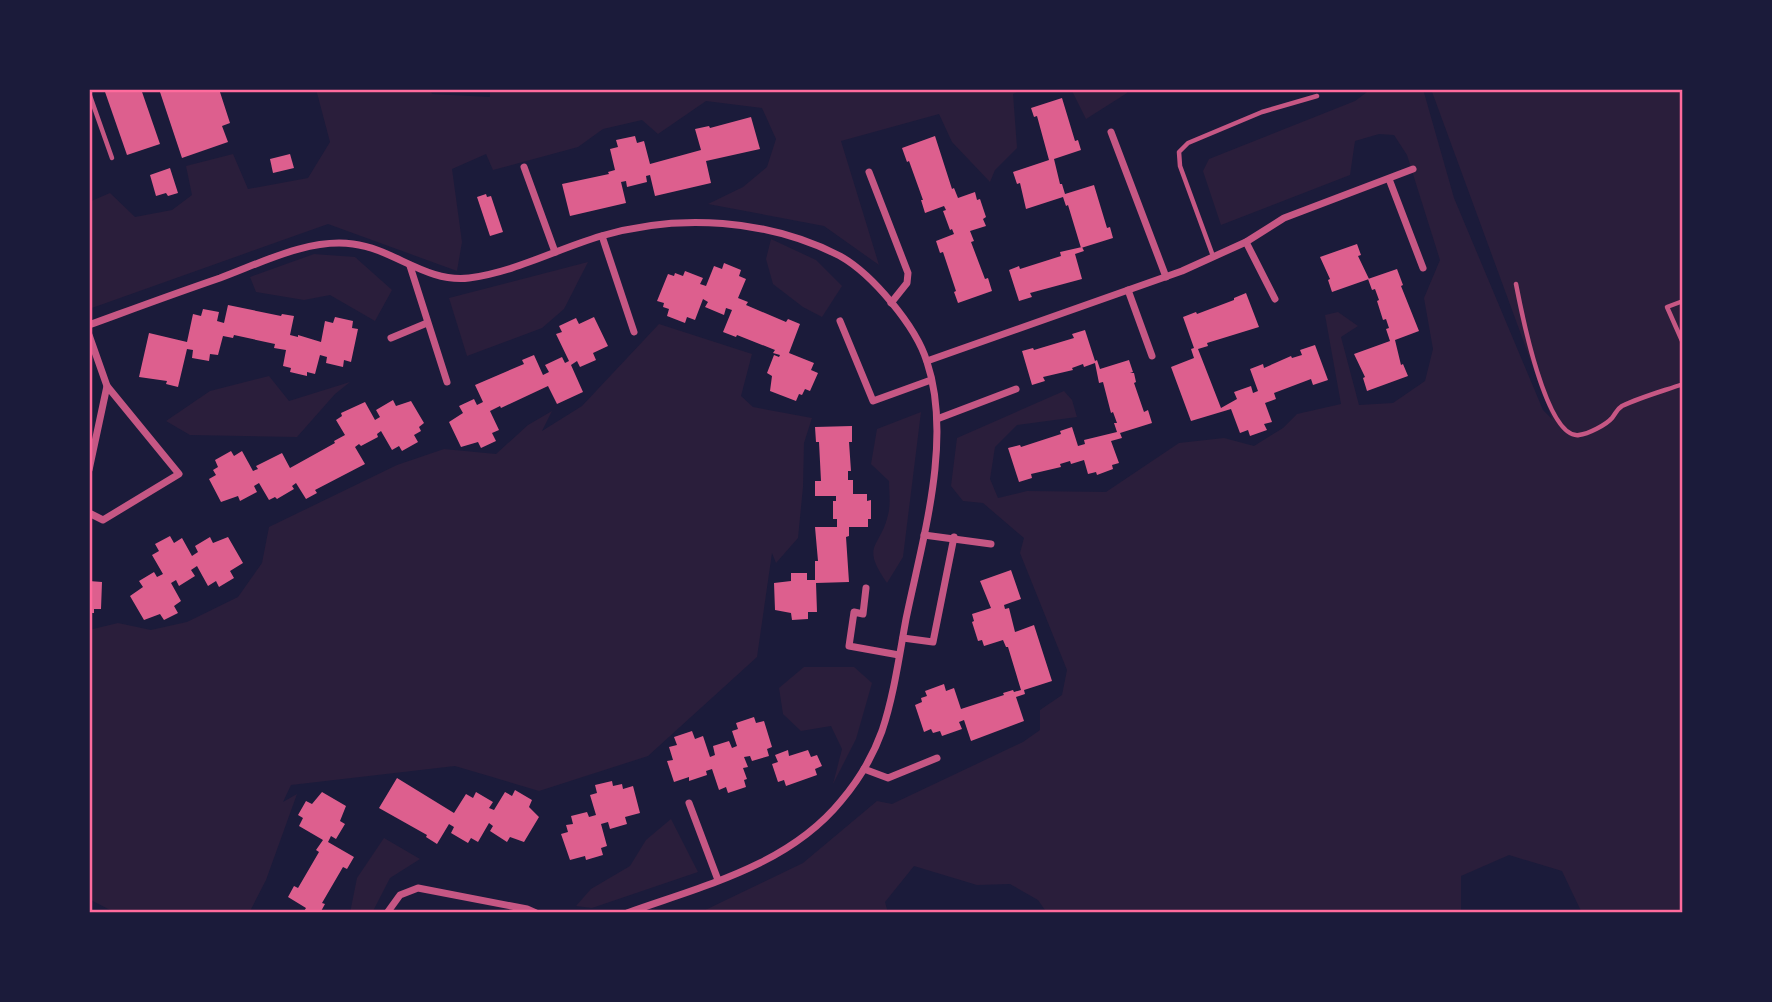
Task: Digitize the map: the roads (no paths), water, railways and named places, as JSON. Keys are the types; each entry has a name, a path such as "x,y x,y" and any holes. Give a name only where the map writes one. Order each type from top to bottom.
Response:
{"street":[{"path":"1111,132 1166,277"},
{"path":"524,167 555,252"},
{"path":"927,361 1166,277 1246,242 1284,218 1413,169"},
{"path":"869,172 908,273 907,283 891,303"},
{"path":"1389,178 1423,268"},
{"path":"89,325 279,256 331,243 356,244 437,275 466,278 500,271 602,236 647,226 694,221 770,230 809,242 844,258 875,285 919,342 932,380 937,419 924,535 893,689 881,733 864,769 840,803 806,836 765,861 627,913"},
{"path":"602,236 634,332"},
{"path":"1246,242 1275,299"},
{"path":"410,266 447,382"},
{"path":"1128,290 1152,356"},
{"path":"840,321 873,401 932,380"},
{"path":"391,338 427,323"},
{"path":"89,335 107,386 179,474 103,520 89,513"},
{"path":"89,470 107,386"},
{"path":"937,419 1016,389"},
{"path":"924,535 990,544"},
{"path":"903,638 933,642 954,537"},
{"path":"866,588 863,614 854,612 849,646 899,655"},
{"path":"864,769 888,778 937,758"},
{"path":"689,803 718,880"},
{"path":"387,913 400,895 418,888 536,913"}],"lane":[{"path":"89,93 112,158"},
{"path":"1213,257 1180,166 1180,152 1188,143 1262,112 1317,96"},
{"path":"1516,284 1524,328 1541,383 1559,424 1568,434 1579,435 1592,430 1611,419 1619,408 1683,384"},
{"path":"1683,301 1667,307 1683,343"}]}
